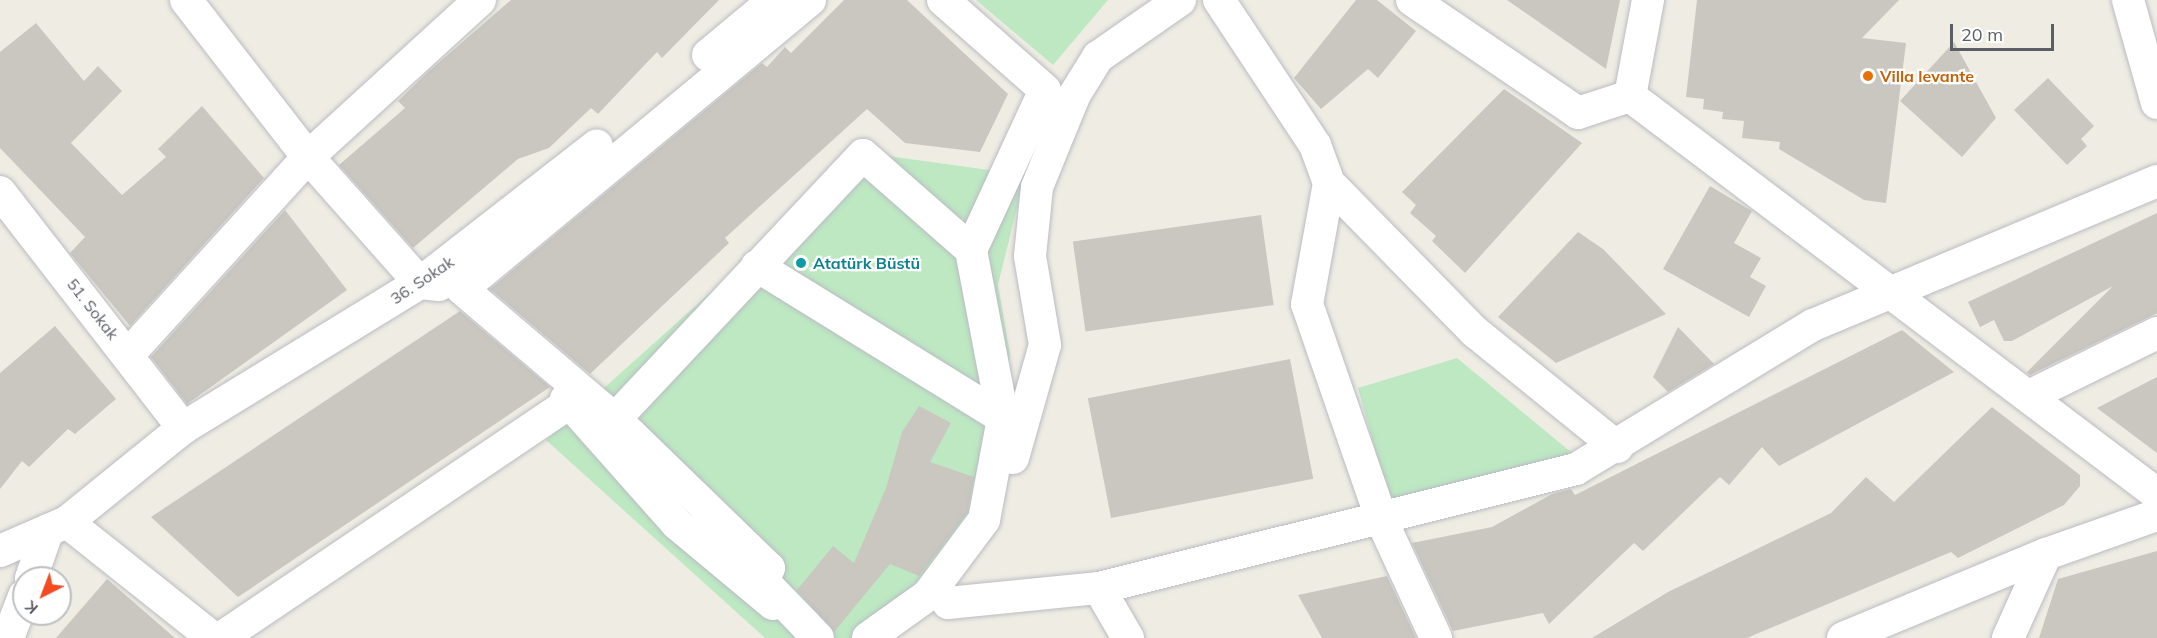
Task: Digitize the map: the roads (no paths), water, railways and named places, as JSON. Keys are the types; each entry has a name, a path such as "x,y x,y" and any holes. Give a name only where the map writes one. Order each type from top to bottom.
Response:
{"street":[{"path":"186,0 308,157 420,283 449,286 570,403 677,524 813,638"},
{"path":"128,355 308,157 480,0"},
{"name":"36. Sokak","path":"0,551 58,526 183,428 420,283 486,236 774,0"},
{"path":"810,0 635,140 462,290 615,419 769,568 763,581 818,638"},
{"path":"868,638 928,595 984,520 1003,418 971,250 1045,90 943,0"},
{"path":"961,0 1075,94"},
{"path":"905,638 948,603 1000,507 1045,345 1030,256 1037,187 1075,94 1098,57 1180,0"},
{"path":"1219,0 1315,145 1329,183 1475,332 1617,447"},
{"path":"1412,0 1578,113 1630,96"},
{"path":"1630,96 1648,0"},
{"path":"2128,0 2157,103"},
{"path":"1630,96 1891,290 2157,494"},
{"path":"615,419 863,155 971,250"},
{"path":"948,603 1099,588 1382,521 1576,469 1617,447 1813,325 1891,290 2157,181"},
{"path":"1329,183 1307,304 1382,521 1436,638"},
{"name":"51. Sokak","path":"0,192 183,428"},
{"path":"757,266 1003,418"},
{"path":"2029,396 2157,333"},
{"path":"221,638 570,403"},
{"path":"1843,638 2046,554 2157,515"},
{"path":"37,566 58,526 213,638"},
{"path":"2008,638 2046,554"},
{"path":"1099,588 1128,638"}],"place":[{"name":"Villa levante","path":"1868,76"},
{"name":"Atatürk Büstü","path":"801,263"}]}
